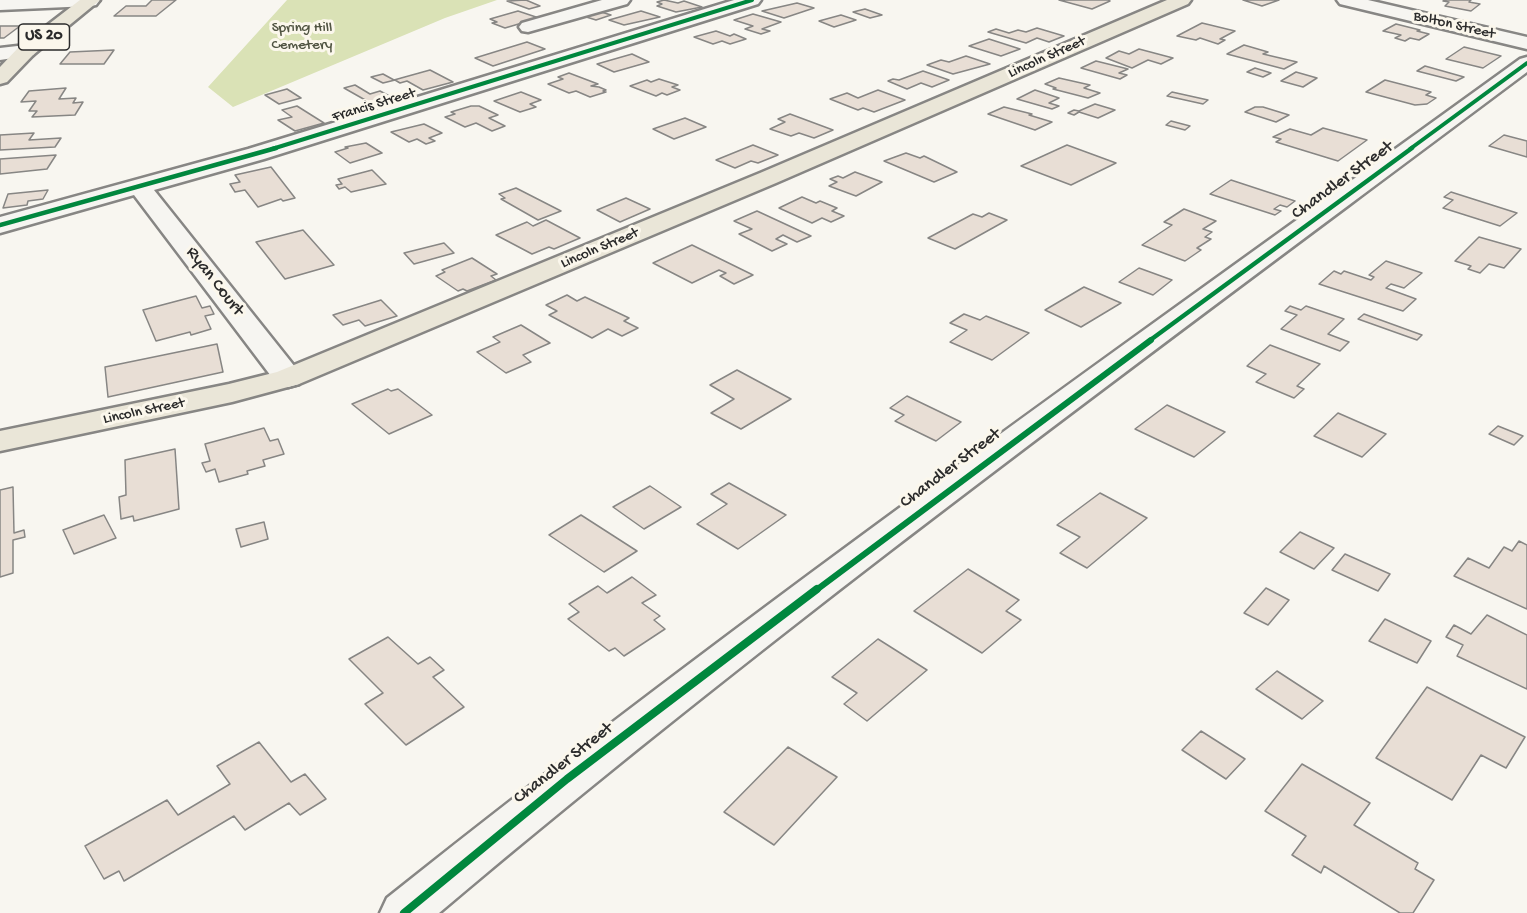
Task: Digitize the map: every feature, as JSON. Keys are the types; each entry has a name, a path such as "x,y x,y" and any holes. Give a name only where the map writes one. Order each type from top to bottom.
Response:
{"main road":[{"name":"US 20","path":"0,78 26,51 90,0"},
{"name":"Lincoln Street","path":"0,441 232,393 288,378 768,178 1182,0"}],"street":[{"path":"0,5 90,0"},
{"path":"528,27 621,0"},
{"name":"Francis Street","path":"0,225 290,144 752,0"},
{"name":"Bolton Street","path":"1346,0 1527,42"},
{"path":"0,54 26,51"},
{"name":"Chandler Street","path":"404,913 567,779 933,500 1527,63"},
{"name":"Ryan Court","path":"140,187 288,378"}],"green space":[{"name":"Spring Hill Cemetery","path":"287,0 497,0 445,18 233,107 208,87"}],"building":[{"path":"152,0 176,0 156,16 114,16 126,6 146,6"},
{"path":"526,0 540,6 529,9 507,1"},
{"path":"664,0 678,3 684,1 702,7 676,12 657,6 662,4 657,2"},
{"path":"1059,0 1108,0 1110,1 1092,9"},
{"path":"1243,0 1279,0 1262,6"},
{"path":"1471,0 1469,2 1480,4 1471,11 1445,6 1449,2 1443,1"},
{"path":"797,3 814,8 784,18 762,11"},
{"path":"865,9 882,15 870,18 853,12"},
{"path":"518,11 539,18 505,28 492,23 497,22 490,19"},
{"path":"598,11 611,15 596,20 583,16"},
{"path":"641,11 660,17 624,25 609,20"},
{"path":"753,14 781,22 762,29 770,31 761,34 745,29 753,26 734,20"},
{"path":"841,15 856,20 834,27 819,21"},
{"path":"1202,23 1235,31 1220,39 1225,40 1218,44 1200,38 1196,40 1177,36"},
{"path":"1396,24 1429,34 1419,40 1410,38 1405,41 1395,38 1401,35 1383,31"},
{"path":"0,26 20,26 4,38 0,38"},
{"path":"1037,28 1064,36 1049,42 1037,38 1026,43 988,32 996,29 1009,33 1018,30 1026,32"},
{"path":"716,31 746,39 730,44 722,41 713,44 694,37"},
{"path":"989,39 1020,49 1001,56 969,46"},
{"path":"527,42 545,49 493,66 475,58"},
{"path":"1244,45 1268,52 1263,54 1297,62 1284,69 1227,54"},
{"path":"1464,47 1501,56 1483,68 1446,59"},
{"path":"1139,49 1173,58 1161,64 1148,60 1132,68 1106,58 1119,51 1129,54"},
{"path":"114,50 104,64 60,64 70,52"},
{"path":"632,54 649,62 614,72 597,64"},
{"path":"966,56 990,64 953,74 927,65 941,60 949,62"},
{"path":"1096,61 1128,69 1119,73 1127,75 1120,79 1081,68"},
{"path":"1425,66 1464,77 1456,81 1417,71"},
{"path":"1255,68 1271,73 1263,77 1247,72"},
{"path":"430,70 453,82 423,90 407,81 400,83 395,80 383,83 371,77 383,74 394,80"},
{"path":"923,71 949,80 932,87 921,83 907,89 888,81 899,80"},
{"path":"1296,72 1317,78 1303,87 1281,81"},
{"path":"569,73 598,84 591,86 599,87 606,92 590,97 576,91 569,93 548,84 563,79 558,77"},
{"path":"1059,78 1090,85 1084,88 1100,93 1088,98 1053,89 1056,88 1045,84"},
{"path":"659,79 678,85 672,87 680,90 656,96 630,86 647,80 651,82"},
{"path":"1385,80 1431,92 1426,95 1436,98 1427,104 1415,105 1366,92"},
{"path":"355,85 370,94 380,91 395,99 374,105 344,88"},
{"path":"66,88 59,99 76,98 73,103 83,102 75,115 32,117 37,111 29,111 36,101 21,102 29,91"},
{"path":"287,89 301,98 279,104 265,95"},
{"path":"878,90 905,100 874,112 863,108 858,110 830,99 847,93 858,98"},
{"path":"1035,90 1059,98 1049,103 1059,106 1052,109 1017,99"},
{"path":"521,92 541,100 530,104 536,107 520,112 494,101"},
{"path":"1172,92 1208,100 1203,104 1167,96"},
{"path":"1095,104 1115,110 1098,118 1079,112 1074,115 1068,113 1074,110 1079,111"},
{"path":"297,106 324,123 295,131 278,120 292,117 282,110"},
{"path":"479,106 498,115 489,118 505,126 492,131 476,123 465,127 445,117 455,114 451,112"},
{"path":"1004,107 1052,122 1035,130 988,114"},
{"path":"1255,107 1263,107 1289,115 1276,122 1245,112"},
{"path":"790,114 833,130 814,138 799,133 791,136 770,129 785,122 778,119"},
{"path":"685,118 706,127 674,139 653,129"},
{"path":"1171,121 1190,126 1185,130 1166,125"},
{"path":"424,124 442,133 429,138 435,141 426,144 417,139 409,142 391,132"},
{"path":"1323,128 1367,140 1338,161 1276,142 1281,139 1273,137 1290,129 1311,135"},
{"path":"34,133 29,140 61,138 55,147 0,150 0,135"},
{"path":"1504,135 1527,141 1527,157 1489,146"},
{"path":"366,143 382,153 350,163 335,152 348,148 345,147"},
{"path":"753,145 778,155 758,163 751,161 735,168 716,160"},
{"path":"1067,145 1116,163 1071,185 1021,166"},
{"path":"906,153 920,158 924,156 957,172 934,182 884,161"},
{"path":"56,155 47,169 0,174 0,159"},
{"path":"271,167 295,198 283,201 281,199 258,207 245,190 235,192 230,184 240,182 235,175"},
{"path":"372,170 386,184 351,192 345,187 339,189 336,185 342,184 338,179"},
{"path":"855,172 882,182 856,196 829,186 837,182 830,179 838,176 843,178"},
{"path":"1231,180 1295,201 1287,207 1280,205 1274,209 1281,211 1275,215 1210,194"},
{"path":"516,188 561,211 538,220 501,199 505,198 499,194"},
{"path":"48,190 43,199 28,201 27,205 3,208 8,194"},
{"path":"1451,192 1517,213 1500,226 1443,208 1453,200 1444,197"},
{"path":"802,197 837,208 832,211 844,216 831,222 822,218 812,223 779,208"},
{"path":"626,198 650,209 620,222 597,210"},
{"path":"1184,209 1216,221 1203,229 1212,232 1205,237 1211,239 1197,248 1201,250 1185,261 1142,245 1172,225 1164,222"},
{"path":"757,211 811,236 797,242 783,235 776,239 787,244 772,251 739,234 752,229 734,221"},
{"path":"989,213 1007,220 955,249 928,238 973,214 982,217"},
{"path":"546,220 580,238 554,249 549,247 532,254 496,235 527,222 533,226"},
{"path":"303,230 334,265 285,279 256,242"},
{"path":"1479,237 1521,249 1504,268 1489,264 1480,273 1468,269 1471,266 1455,261"},
{"path":"444,243 454,253 414,264 404,253"},
{"path":"692,245 753,275 734,284 720,276 726,273 719,270 692,283 653,263"},
{"path":"472,258 497,274 491,276 496,280 467,291 463,289 458,291 436,276 445,272 442,270"},
{"path":"1386,261 1422,273 1404,288 1391,284 1386,288 1416,299 1403,311 1319,284 1334,271 1341,274 1344,271 1371,280 1374,277 1369,275"},
{"path":"1139,268 1172,280 1153,295 1119,282"},
{"path":"1084,287 1121,303 1081,327 1045,310"},
{"path":"567,295 577,301 585,297 629,318 624,321 638,328 622,336 608,329 592,338 549,315 557,311 546,305"},
{"path":"196,296 202,308 210,306 214,314 205,316 211,329 156,341 143,310"},
{"path":"381,300 397,316 365,326 359,320 343,325 333,315"},
{"path":"1290,306 1301,310 1306,306 1344,319 1328,334 1349,342 1340,351 1281,329 1297,315 1285,311"},
{"path":"964,314 980,320 986,316 1029,333 992,360 950,342 967,330 950,323"},
{"path":"1364,314 1422,335 1417,340 1358,319"},
{"path":"521,325 550,343 523,355 531,362 506,373 477,352 500,342 493,337"},
{"path":"217,344 223,372 108,397 105,367"},
{"path":"1270,345 1320,364 1297,386 1304,389 1294,398 1256,382 1266,374 1247,366"},
{"path":"737,370 791,399 741,429 711,413 734,399 710,385"},
{"path":"388,389 391,391 398,389 432,415 389,434 352,404"},
{"path":"907,396 961,422 936,441 895,421 904,415 890,408"},
{"path":"1167,405 1225,432 1194,457 1135,429"},
{"path":"1338,413 1386,434 1362,457 1314,436"},
{"path":"1498,426 1523,436 1514,445 1489,434"},
{"path":"264,428 270,441 278,439 284,454 263,460 265,466 247,471 248,474 219,482 215,469 206,472 202,463 210,461 205,444"},
{"path":"175,449 179,509 134,521 133,516 121,519 119,497 126,495 125,460"},
{"path":"729,483 786,515 738,549 697,524 727,504 711,494"},
{"path":"650,486 681,507 644,529 613,507"},
{"path":"13,487 14,533 24,530 25,537 13,540 13,573 0,577 0,490"},
{"path":"1100,493 1147,518 1087,568 1060,553 1080,537 1057,525"},
{"path":"104,515 116,538 74,554 63,530"},
{"path":"581,515 637,551 604,572 549,535"},
{"path":"264,522 268,539 241,547 236,529"},
{"path":"1300,532 1334,548 1314,569 1280,552"},
{"path":"1519,541 1527,545 1527,609 1454,576 1468,558 1489,568 1504,547 1512,551"},
{"path":"1345,554 1390,574 1378,591 1332,570"},
{"path":"968,569 1019,600 1006,611 1021,620 982,653 914,611"},
{"path":"632,577 656,595 642,603 660,616 654,620 665,629 624,656 615,648 609,651 568,619 579,612 569,604 598,586 607,593"},
{"path":"1266,588 1289,600 1268,625 1244,613"},
{"path":"1487,615 1527,635 1527,689 1457,656 1463,645 1446,637 1454,625 1471,634"},
{"path":"1385,619 1431,641 1417,663 1369,641"},
{"path":"388,637 418,664 430,657 444,670 433,677 464,707 406,745 365,704 383,693 349,659"},
{"path":"878,639 927,670 867,721 844,704 857,693 832,677"},
{"path":"1277,671 1323,701 1302,719 1256,689"},
{"path":"1427,687 1525,737 1506,768 1481,755 1452,800 1376,758"},
{"path":"1201,731 1245,759 1226,779 1182,750"},
{"path":"259,742 291,782 305,774 326,799 300,815 289,803 245,830 234,816 124,881 119,871 104,879 85,846 167,800 178,815 230,784 217,766"},
{"path":"788,747 837,777 774,845 724,812"},
{"path":"1302,764 1370,803 1354,825 1418,863 1415,869 1434,880 1413,913 1400,913 1324,866 1321,873 1292,855 1306,836 1265,811"}],"cycle path":[{"path":"0,225 256,154 752,0"},
{"path":"404,913 567,779 943,493 1527,63"}]}
